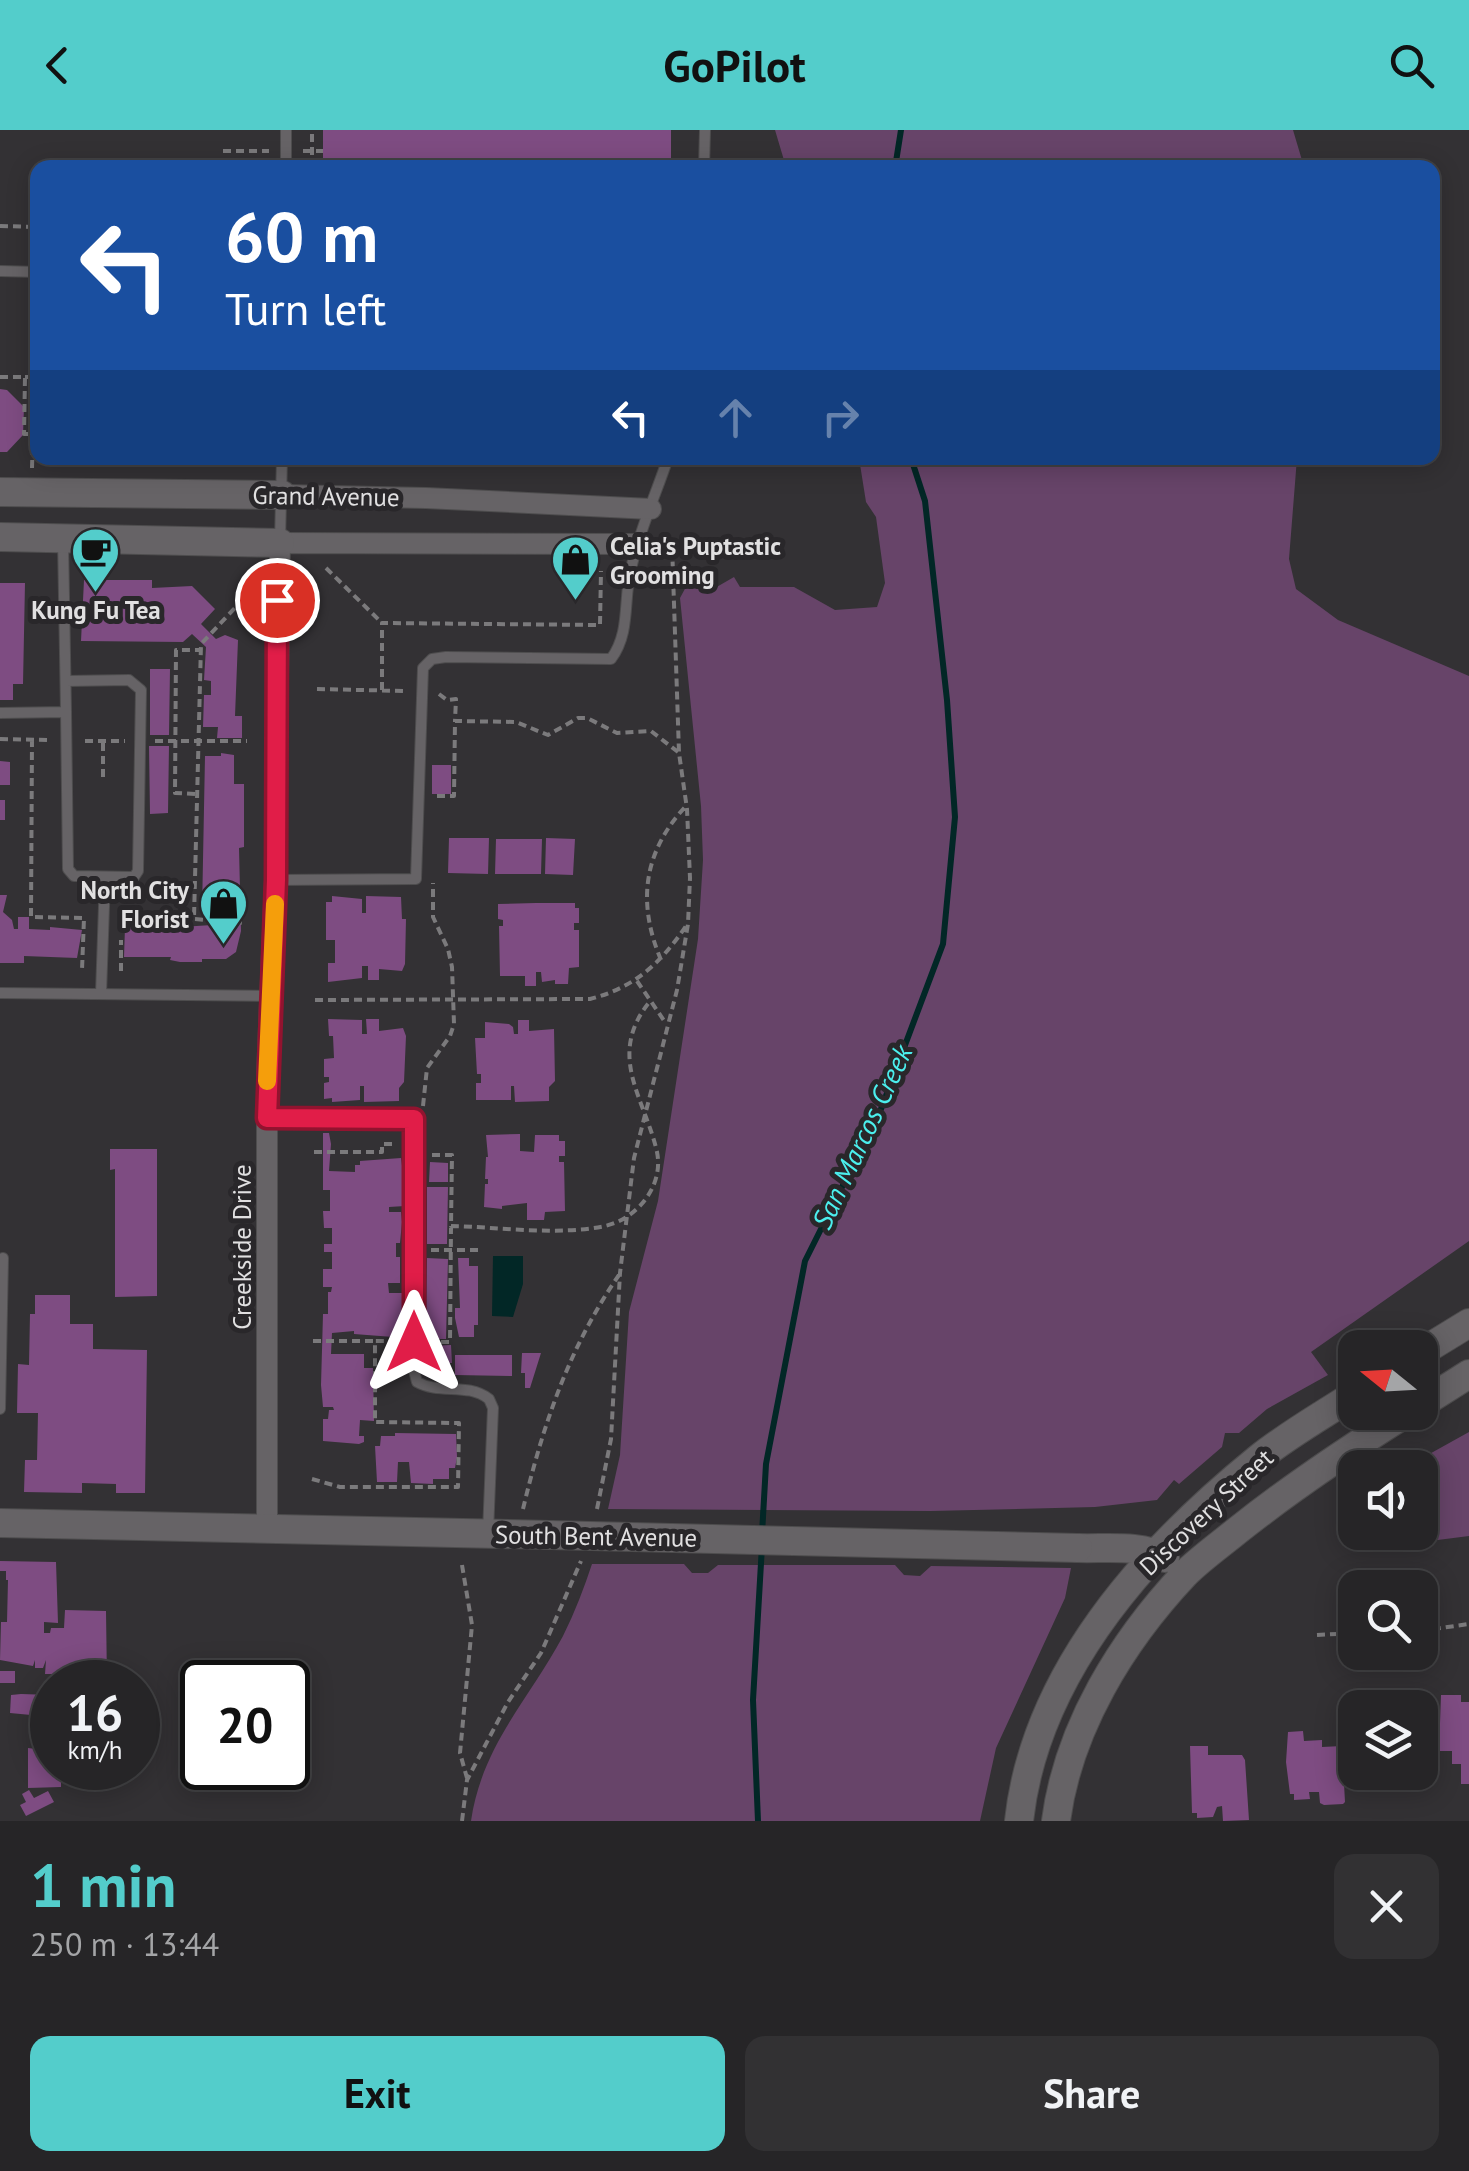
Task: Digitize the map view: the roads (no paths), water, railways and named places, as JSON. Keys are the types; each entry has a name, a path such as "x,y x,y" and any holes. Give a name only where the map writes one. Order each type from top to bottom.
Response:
{"street":[{"name":"Grand Avenue","path":"0,492 282,495 651,509"},
{"name":"Grand Avenue","path":"0,537 638,544"},
{"name":"Creekside Drive","path":"267,1530 267,1118 276,880 280,543"},
{"path":"1438,1342 1469,1323"},
{"path":"1438,1394 1469,1374"},
{"name":"Discovery Street","path":"1020,1821 1043,1729 1081,1651 1155,1552 1261,1457 1338,1405"},
{"name":"Discovery Street","path":"1056,1821 1079,1734 1116,1661 1188,1571 1287,1492 1381,1430"},
{"name":"South Bent Avenue","path":"0,1523 1078,1548 1155,1552 1188,1571"}],"lane":[{"path":"286,130 286,160"},
{"path":"704,160 705,130"},
{"path":"0,271 30,272"},
{"path":"280,543 282,465"},
{"path":"276,880 416,879 423,668 432,659 610,659 625,630 630,572 666,465"},
{"path":"64,538 68,869 74,876 134,877 138,871 141,690 129,680 66,681"},
{"path":"0,713 66,712"},
{"path":"101,994 104,876"},
{"path":"0,993 272,996"},
{"path":"267,1118 414,1119 414,1371 418,1382 428,1388 480,1392 488,1398 492,1408 488,1534"},
{"path":"0,1409 3,1258"}],"water":[{"path":"493,1256 523,1256 523,1284 513,1317 492,1316"}],"waterway":[{"name":"San Marcos Creek","path":"896,160 901,130"},
{"name":"San Marcos Creek","path":"762,1534 766,1464 805,1261 881,1109 943,944 955,817 947,700 925,501 913,465"},
{"name":"San Marcos Creek","path":"758,1821 753,1700 762,1546"}],"place":[{"name":"Kung Fu Tea","path":"96,594"},
{"name":"Celia's Puptastic Grooming","path":"575,602"},
{"name":"North City Florist","path":"224,946"}]}
